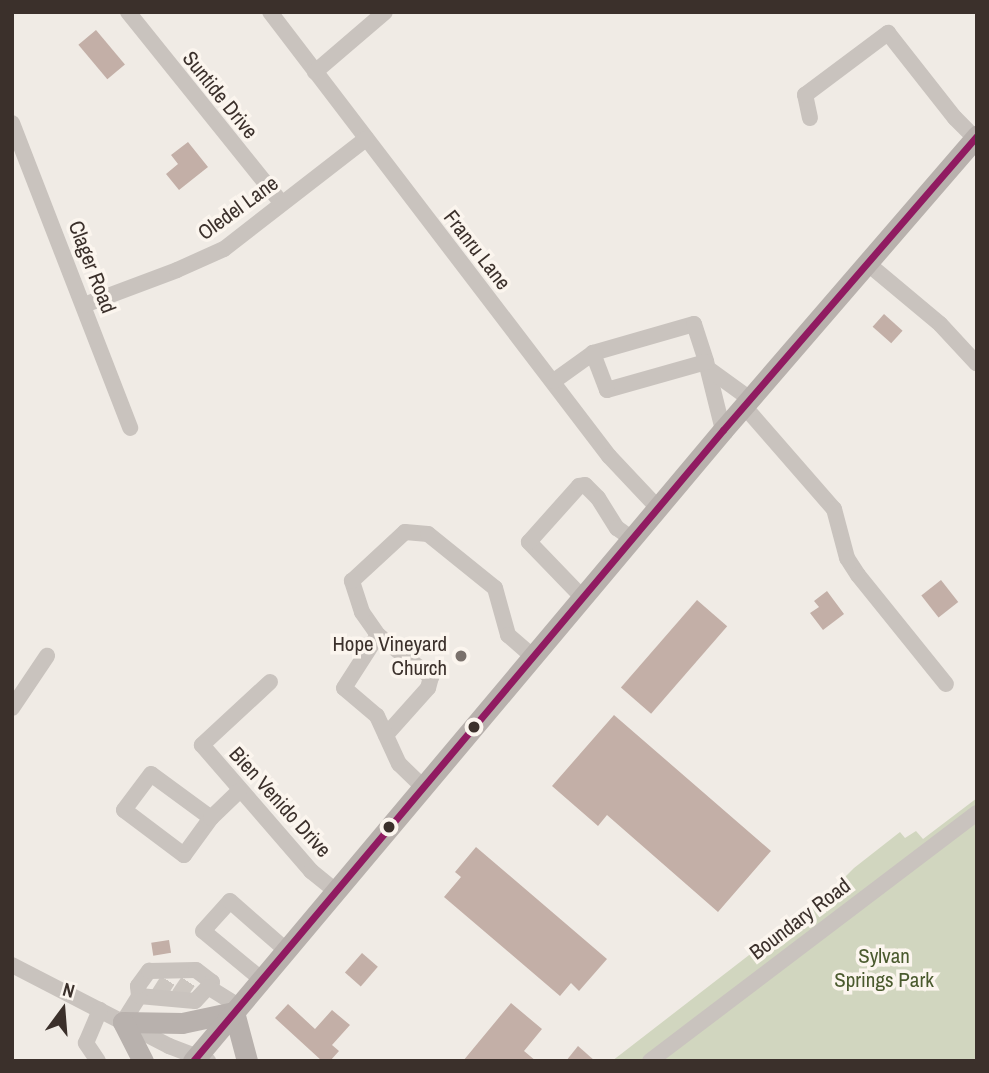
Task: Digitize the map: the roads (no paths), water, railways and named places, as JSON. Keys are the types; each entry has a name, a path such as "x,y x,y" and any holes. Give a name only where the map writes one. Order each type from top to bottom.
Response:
{"main road":[{"path":"199,1059 261,979 723,430 976,137"},
{"path":"143,1061 123,1022 170,1024 237,1009"},
{"path":"237,1009 247,1061"}],"street":[{"name":"Suntide Drive","path":"128,12 281,202"},
{"name":"Franru Lane","path":"270,12 609,456 658,508"},
{"path":"315,72 385,12"},
{"path":"810,118 805,95 888,33 955,118 976,137"},
{"name":"Clager Road","path":"12,123 130,428"},
{"name":"Oledel Lane","path":"84,305 224,249 281,202 366,139"},
{"path":"867,262 940,324 977,364"},
{"path":"554,381 593,353 694,324 708,366 723,430"},
{"path":"593,353 607,390 708,366"},
{"path":"708,366 747,403 834,509 847,558 946,684"},
{"path":"583,598 529,542 579,486 585,485 598,498 617,528 632,539"},
{"path":"386,735 428,688 431,677 378,635 362,612 352,581 405,532 428,534 495,588 508,635 533,657"},
{"path":"378,635 344,688 377,716 399,764 423,787"},
{"path":"12,708 47,656"},
{"name":"Bien Venido Drive","path":"270,682 202,745 239,791 311,871 336,891"},
{"path":"211,818 150,774 124,810 184,855 211,818 239,791"},
{"name":"Boundary Road","path":"650,1061 977,813"},
{"path":"261,979 204,931 230,901 286,950"},
{"path":"12,965 199,1059"},
{"path":"123,1022 139,996 138,986 149,971 192,975 212,982 195,1002 139,996"},
{"path":"208,987 237,1009"},
{"path":"98,1061 86,1043 100,1010"}],"tunnel":[{"path":"159,994 169,978"},
{"path":"179,995 189,980"}],"place":[{"name":"Hope Vineyard Church","path":"461,656"}],"park label":[{"name":"Sylvan Springs Park","path":"884,968"}]}
